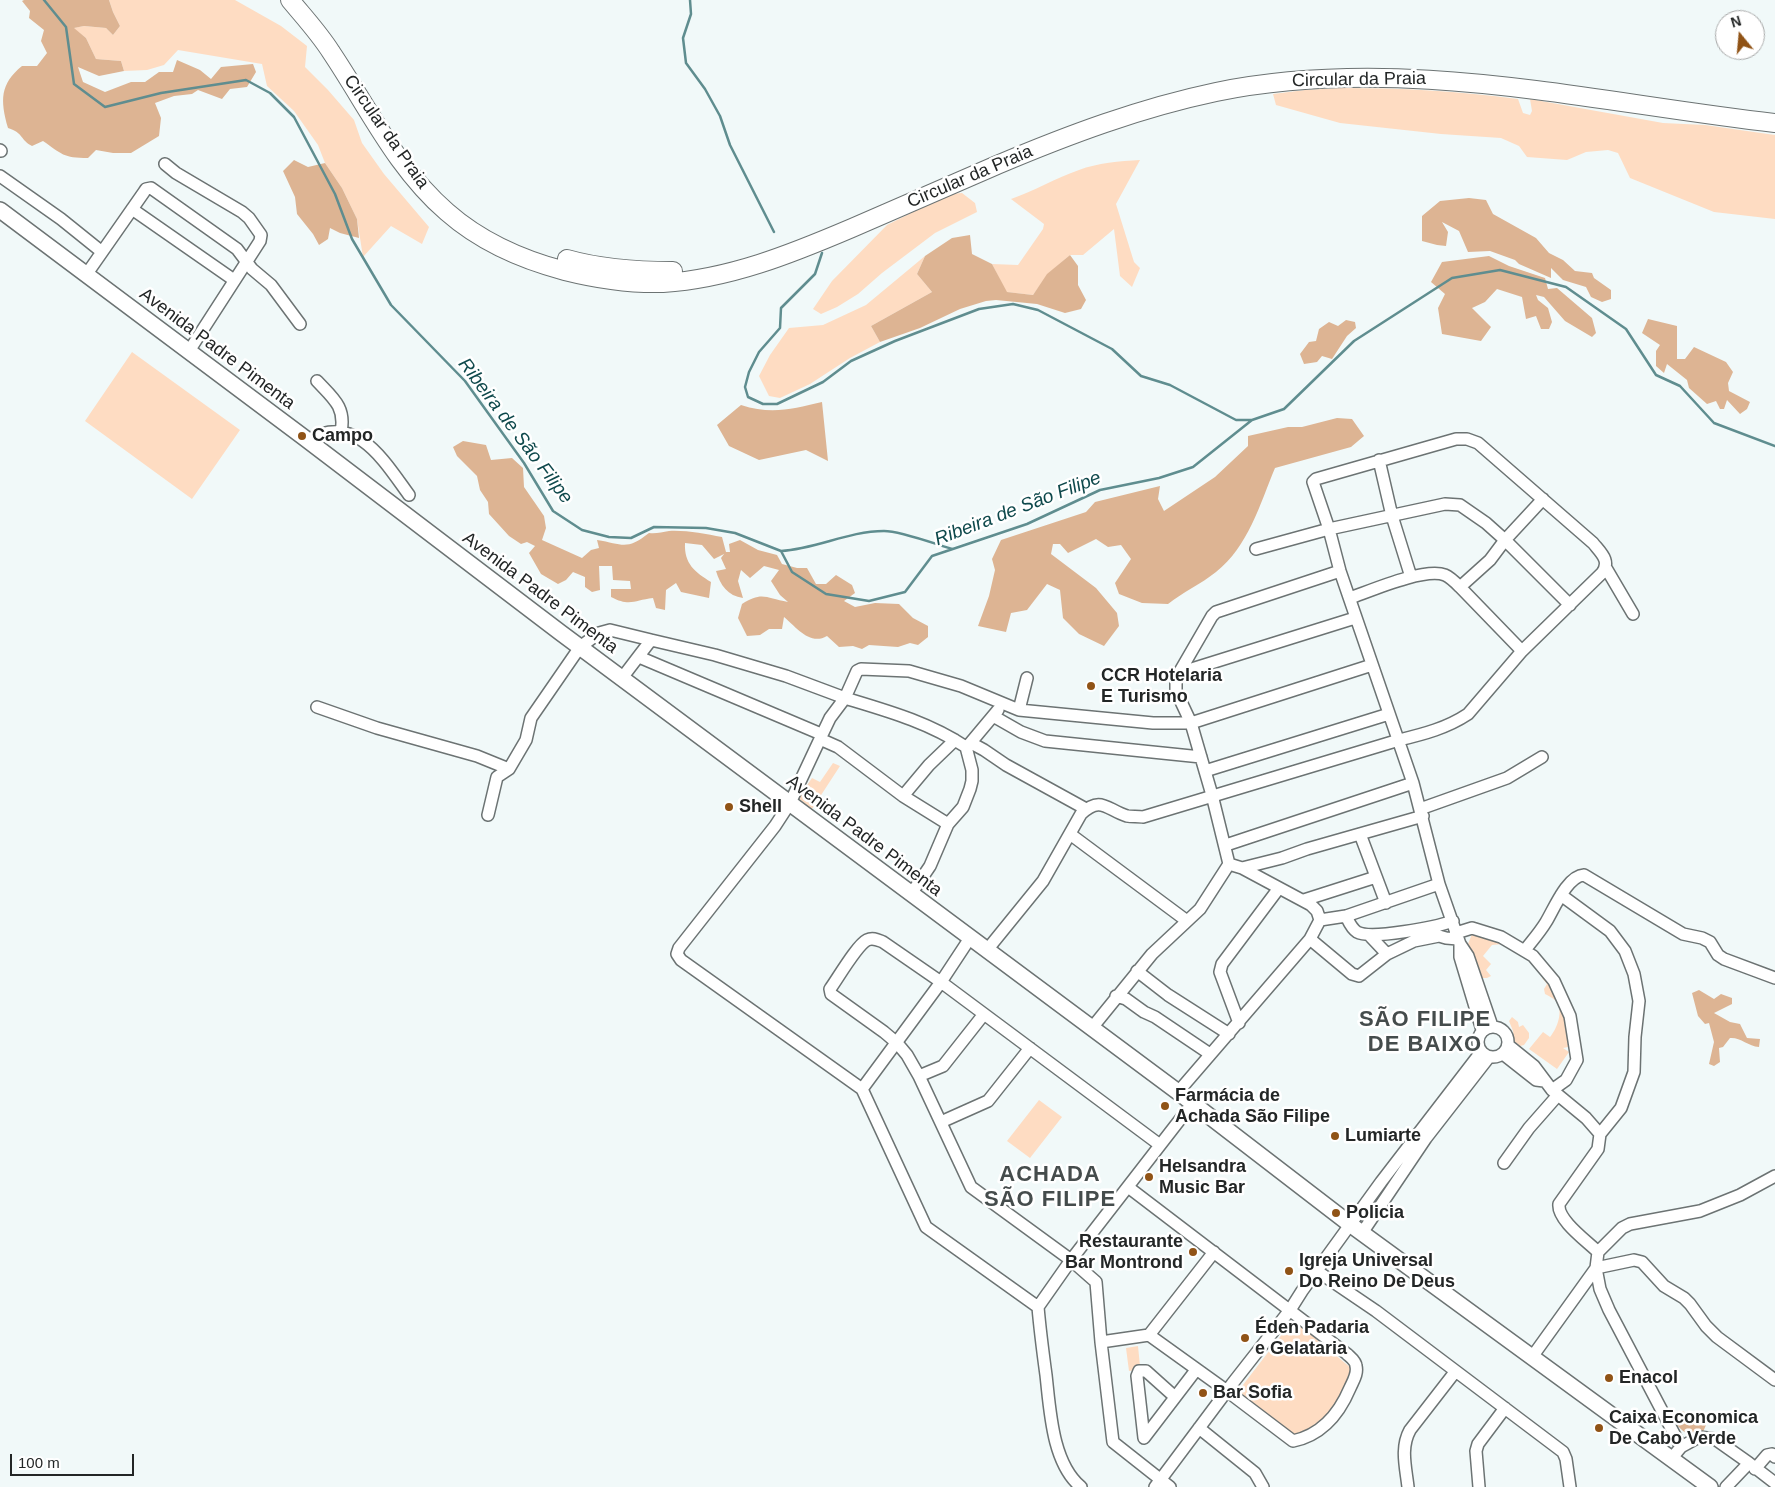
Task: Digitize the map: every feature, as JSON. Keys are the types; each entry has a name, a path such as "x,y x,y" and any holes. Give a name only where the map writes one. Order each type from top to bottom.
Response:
{"highway":[{"name":"Circular da Praia","path":"290,0 322,39 400,159 422,187 448,213 476,234 526,258 594,278 630,282 666,283 696,280 738,271 836,235 1029,152 1095,126 1172,102 1267,83 1355,77 1425,78 1550,92 1775,123"},
{"name":"Circular da Praia","path":"304,0 346,56 413,161 448,200 483,225 539,250 574,261 630,270 677,271 746,257 842,220 1022,143 1096,114 1173,91 1226,79 1279,71 1334,66 1460,70 1531,78 1775,113"}],"main road":[{"name":"Avenida Padre Pimenta","path":"0,210 308,440 580,647 1178,1092 1356,1229 1671,1459 1693,1482 1710,1487"}],"street":[{"path":"165,164 176,173 242,212 249,218 261,238 188,351"},
{"path":"0,176 102,252"},
{"path":"86,275 146,189 154,189 237,249 252,269 271,285 300,324"},
{"path":"132,209 234,280"},
{"path":"317,381 334,398 340,410 343,421 341,432"},
{"path":"308,440 318,434 341,432 370,445 409,495"},
{"path":"1487,1028 1468,956 1458,938 1439,884 1422,812 1399,740 1340,572 1329,529 1313,485 1314,480 1456,439 1467,439 1478,443 1593,543 1604,557 1606,568 1633,614"},
{"path":"1379,460 1392,516 1411,577"},
{"path":"1460,587 1490,560 1505,540 1543,499"},
{"path":"1256,549 1329,529 1445,504 1460,505 1486,523 1505,540 1570,605"},
{"path":"987,950 1043,881 1081,814 1086,809 1105,805 1127,816 1143,816 1427,733 1458,721 1468,714 1522,651 1606,568"},
{"path":"1091,1029 1152,954 1200,909 1229,864 1226,845 1191,723 1176,691 1179,673 1216,612 1340,572"},
{"path":"1350,598 1423,574 1445,575 1460,587 1522,651"},
{"path":"1179,673 1355,618"},
{"path":"488,815 497,777 509,769 526,740 530,718 580,647 599,633 610,630 715,655 786,676 845,698 913,719 955,740 984,750 1006,765 1086,809"},
{"path":"622,678 651,640"},
{"path":"638,657 821,736 904,796 948,824"},
{"path":"1038,1306 926,1227 862,1090 680,960 677,954 679,948 776,826 790,803 830,718 845,698 857,671 861,669 909,671 961,686 1019,710 1144,722 1191,723 1372,665"},
{"path":"1019,710 1027,678"},
{"path":"911,894 930,866 948,824 963,807 972,780 968,745 1002,704"},
{"path":"317,707 378,728 477,756 509,769"},
{"path":"1205,771 1389,714"},
{"path":"993,716 1022,732 1045,741 1201,757"},
{"path":"904,796 929,765 955,740"},
{"path":"1242,868 1360,834 1422,812 1507,778 1542,758"},
{"path":"1226,845 1413,784"},
{"path":"1070,834 1187,921"},
{"path":"1360,834 1386,903"},
{"path":"1178,1092 1310,939 1320,920 1317,911 1304,900 1242,868 1229,864"},
{"path":"1525,950 1546,922 1561,895 1574,879 1584,875 1683,934 1702,938 1710,942 1718,955 1724,959 1775,978"},
{"path":"1304,900 1376,877"},
{"path":"1320,920 1346,916 1439,884"},
{"path":"1239,1023 1220,972 1222,964 1279,888"},
{"path":"1561,895 1610,931 1615,937 1624,951 1634,974 1639,1001 1634,1036 1634,1072 1621,1108 1600,1134 1598,1149 1558,1208 1565,1221 1598,1252"},
{"path":"1346,916 1351,927 1356,932 1369,935 1411,931 1453,921"},
{"path":"1310,939 1352,974 1359,976 1387,954 1414,941 1439,936 1458,938 1472,928 1501,937 1533,956 1554,981 1570,1016 1577,1060 1566,1080 1552,1088 1529,1128 1504,1163"},
{"path":"1369,935 1387,954"},
{"path":"1160,1145 941,982 896,950 873,938 867,940 850,960 830,989 831,994 897,1044 907,1055 919,1076 971,1187 1072,1260 1096,1282 1100,1342 1113,1442 1157,1483 1170,1487"},
{"path":"862,1090 897,1044 970,938"},
{"path":"1137,971 1168,995 1229,1034"},
{"path":"1116,996 1155,1017 1210,1054"},
{"path":"919,1076 942,1066 984,1014"},
{"path":"1487,1028 1500,1028 1507,1035 1505,1049 1499,1056 1485,1054 1477,1043 1478,1038 1487,1028"},
{"path":"941,1122 988,1101 1030,1048"},
{"path":"1505,1049 1536,1080 1552,1088 1586,1118 1600,1134"},
{"path":"1157,1483 1290,1310 1316,1271 1356,1229 1426,1138 1485,1054"},
{"path":"1081,1487 1075,1482 1063,1462 1053,1433 1038,1306 1192,1104"},
{"path":"1681,1447 1609,1310 1600,1289 1596,1268 1598,1252 1622,1228 1630,1224 1700,1211 1740,1195 1775,1176"},
{"path":"1100,1342 1149,1336 1227,1391 1293,1442 1302,1440 1324,1428 1337,1414 1356,1376 1357,1367 1355,1362 1347,1354 1128,1187"},
{"path":"1149,1336 1214,1252"},
{"path":"1532,1357 1596,1268 1634,1260 1642,1262 1664,1286 1690,1304 1706,1326 1717,1337 1775,1380"},
{"path":"1316,1271 1376,1311 1563,1452 1566,1459 1570,1487"},
{"path":"1175,1397 1146,1372 1139,1371 1137,1376 1144,1438 1196,1370"},
{"path":"1408,1487 1404,1451 1406,1439 1410,1430 1455,1372"},
{"path":"1479,1487 1476,1451 1478,1444 1505,1408"},
{"path":"1199,1428 1256,1473 1263,1487"},
{"path":"1671,1459 1681,1447 1698,1437 1716,1439 1775,1483"},
{"path":"1726,1487 1767,1455 1772,1454 1775,1457"}],"shaded area":[{"path":"109,0 235,0 281,26 307,46 305,67 354,120 362,143 384,174 429,227 422,244 391,226 363,257 357,219 342,188 325,163 318,145 294,111 267,86 262,64 178,50 164,65 147,70 124,71 121,61 96,59 86,38 73,28 84,26 106,28 113,35 120,26"},
{"path":"109,0 120,26 113,35 106,28 84,26 74,28 86,38 96,59 121,61 124,71 99,76 78,67 83,82 105,92 131,82 145,82 159,72 173,72 177,60 200,70 211,79 221,67 253,64 256,72 247,87 230,89 222,99 198,90 192,94 174,96 155,103 161,118 159,136 131,153 113,153 96,150 88,158 80,158 63,154 43,141 32,146 17,132 8,128 3,101 9,79 22,66 37,66 47,53 41,41 44,30 29,18 30,11 22,1"},
{"path":"1342,88 1430,90 1518,99 1523,113 1530,115 1532,111 1530,99 1663,123 1705,125 1775,135 1775,219 1714,212 1630,178 1618,153 1608,150 1586,152 1567,160 1527,157 1519,146 1501,138 1441,134 1340,123 1276,105 1273,94"},
{"path":"294,160 308,167 325,163 342,188 357,219 359,238 330,228 328,239 319,245 297,214 295,197 283,171"},
{"path":"1140,160 1116,204 1134,262 1140,268 1132,287 1120,276 1114,229 1083,255 1070,255 1048,274 1033,295 1006,292 992,264 1018,265 1043,229 1044,224 1011,199 1086,168 1109,163"},
{"path":"962,193 975,203 977,212 935,233 882,273 858,294 837,307 821,314 813,309 832,281 887,225 949,194"},
{"path":"1469,198 1486,200 1493,214 1536,238 1549,253 1563,260 1575,271 1592,273 1594,278 1611,290 1611,299 1602,302 1591,297 1586,287 1563,280 1551,268 1551,278 1519,264 1515,260 1490,251 1468,252 1459,231 1442,222 1448,232 1446,246 1422,241 1422,216 1440,201"},
{"path":"970,235 972,254 992,264 1007,292 1033,295 1047,274 1070,255 1078,266 1078,285 1086,300 1081,309 1065,313 1037,304 996,300 986,301 960,309 920,328 880,342 871,326 932,292 917,274 925,256 952,238"},
{"path":"925,256 917,274 932,292 871,326 880,342 850,358 810,384 780,398 769,396 759,376 770,355 789,328 823,325 866,305"},
{"path":"1489,256 1509,266 1545,278 1548,289 1557,288 1592,318 1596,333 1592,337 1565,321 1544,297 1536,295 1538,300 1548,308 1552,322 1549,329 1541,329 1536,316 1526,319 1522,297 1497,289 1485,302 1472,308 1491,327 1481,341 1442,334 1438,308 1445,294 1431,282 1442,262"},
{"path":"1648,319 1677,326 1677,359 1685,359 1694,347 1726,362 1733,372 1728,383 1729,391 1750,402 1747,409 1740,414 1727,400 1724,409 1720,409 1716,401 1707,404 1689,388 1687,380 1667,364 1664,373 1656,366 1656,351 1660,345 1642,333"},
{"path":"1346,320 1355,322 1356,328 1347,336 1332,359 1322,356 1317,362 1304,364 1300,354 1309,342 1316,341 1319,329 1329,322 1338,326"},
{"path":"132,352 240,430 192,499 85,421"},
{"path":"822,402 828,461 806,450 759,460 729,446 717,425 741,405 762,410 782,410"},
{"path":"1337,418 1352,419 1364,436 1351,447 1275,468 1252,524 1237,550 1216,572 1168,604 1142,603 1119,594 1115,583 1131,559 1121,545 1108,547 1096,539 1068,553 1060,544 1053,544 1051,554 1096,588 1117,613 1119,626 1104,646 1079,634 1063,618 1060,590 1047,584 1027,610 1011,613 1006,632 978,626 989,596 995,570 992,559 1001,540 1086,512 1095,502 1160,486 1158,499 1164,511 1215,477 1248,446 1248,436 1288,427 1302,427"},
{"path":"463,441 486,445 491,460 512,458 523,468 524,487 544,516 546,528 542,540 582,558 591,550 599,548 597,540 624,545 635,542 649,533 682,531 722,537 726,552 730,552 729,544 740,540 758,550 777,555 782,564 797,568 807,568 816,584 826,584 836,575 852,585 855,593 844,601 855,607 875,603 899,604 913,618 928,626 928,637 918,645 910,643 898,647 869,645 862,649 853,646 839,647 827,636 815,639 809,637 784,617 782,629 769,629 760,635 747,636 738,618 742,604 760,597 769,597 788,602 780,595 771,581 779,570 764,566 750,578 741,570 738,581 743,598 738,597 725,589 716,571 726,569 721,558 724,554 714,559 702,545 685,543 685,550 686,557 692,567 711,582 709,598 681,592 676,583 666,590 665,610 656,608 653,598 623,602 611,597 611,589 631,589 630,581 613,580 612,566 599,566 600,590 592,592 585,587 585,577 573,572 566,580 558,584 541,574 529,553 535,546 527,542 521,544 509,536 489,514 488,502 480,490 477,476 457,456 453,447"},
{"path":"833,763 840,766 812,809 798,798 812,778 820,782"},
{"path":"1475,933 1518,950 1515,953 1502,944 1492,945 1483,956 1491,964 1486,970 1491,976 1487,978 1481,978 1468,944 1472,934"},
{"path":"1545,975 1559,1001 1565,1018 1568,1047 1563,1048 1569,1052 1557,1069 1529,1049 1543,1032 1550,1037 1559,1020 1558,1005 1555,1000 1545,994 1544,989 1547,984 1542,978"},
{"path":"1699,990 1714,999 1721,994 1732,998 1732,1004 1714,1013 1730,1022 1740,1024 1747,1038 1760,1039 1759,1047 1730,1038 1723,1047 1719,1048 1720,1062 1714,1066 1709,1064 1714,1042 1709,1023 1705,1024 1698,1016 1692,993"},
{"path":"1512,1017 1518,1022 1519,1027 1523,1025 1529,1033 1529,1038 1524,1045 1520,1046 1514,1041 1509,1021"},
{"path":"1039,1100 1062,1117 1030,1158 1007,1141"},
{"path":"1293,1320 1351,1368 1345,1394 1322,1426 1293,1439 1236,1394"},
{"path":"1138,1346 1140,1366 1137,1370 1129,1371 1126,1348"},
{"path":"1682,1411 1696,1417 1706,1425 1703,1432 1698,1434 1686,1433 1673,1421 1674,1415"}],"waterway":[{"name":"Ribeira de São Filipe","path":"44,0 66,27 74,84 105,107 161,93 246,80 270,93 294,117 335,194 352,239 391,305 465,381 524,463 553,511 582,530 609,537 631,538 654,527 706,528 735,533 781,551 792,572 826,594 869,601 905,592 932,556 1027,524 1100,490 1159,478 1193,467 1252,420 1284,409 1354,341 1452,278 1500,270 1566,287 1626,329 1656,375 1680,386 1714,423 1775,446"},
{"path":"690,0 691,14 683,38 686,63 705,89 720,116 730,145 774,232"},
{"path":"822,253 815,274 781,308 780,328 759,352 749,372 745,387 748,397 763,404 777,404 823,382 851,361 895,341 979,309 1013,304 1038,310 1112,349 1141,376 1170,385 1236,420 1251,420"},
{"path":"781,551 794,550 858,534 884,531 909,535 952,549"}],"place":[{"name":"Campo","path":"302,436"},
{"name":"CCR Hotelaria E Turismo","path":"1091,686"},
{"name":"Shell","path":"729,807"},
{"name":"Farmácia de Achada São Filipe","path":"1165,1106"},
{"name":"Lumiarte","path":"1335,1136"},
{"name":"Helsandra Music Bar","path":"1149,1177"},
{"name":"Policia","path":"1336,1213"},
{"name":"Restaurante Bar Montrond","path":"1193,1252"},
{"name":"Igreja Universal Do Reino De Deus","path":"1289,1271"},
{"name":"Éden Padaria e Gelataria","path":"1245,1338"},
{"name":"Enacol","path":"1609,1378"},
{"name":"Bar Sofia","path":"1203,1393"},
{"name":"Caixa Economica De Cabo Verde","path":"1599,1428"}],"district":[{"name":"SÃO FILIPE DE BAIXO","path":"1425,1032"},
{"name":"ACHADA SÃO FILIPE","path":"1050,1188"}]}
